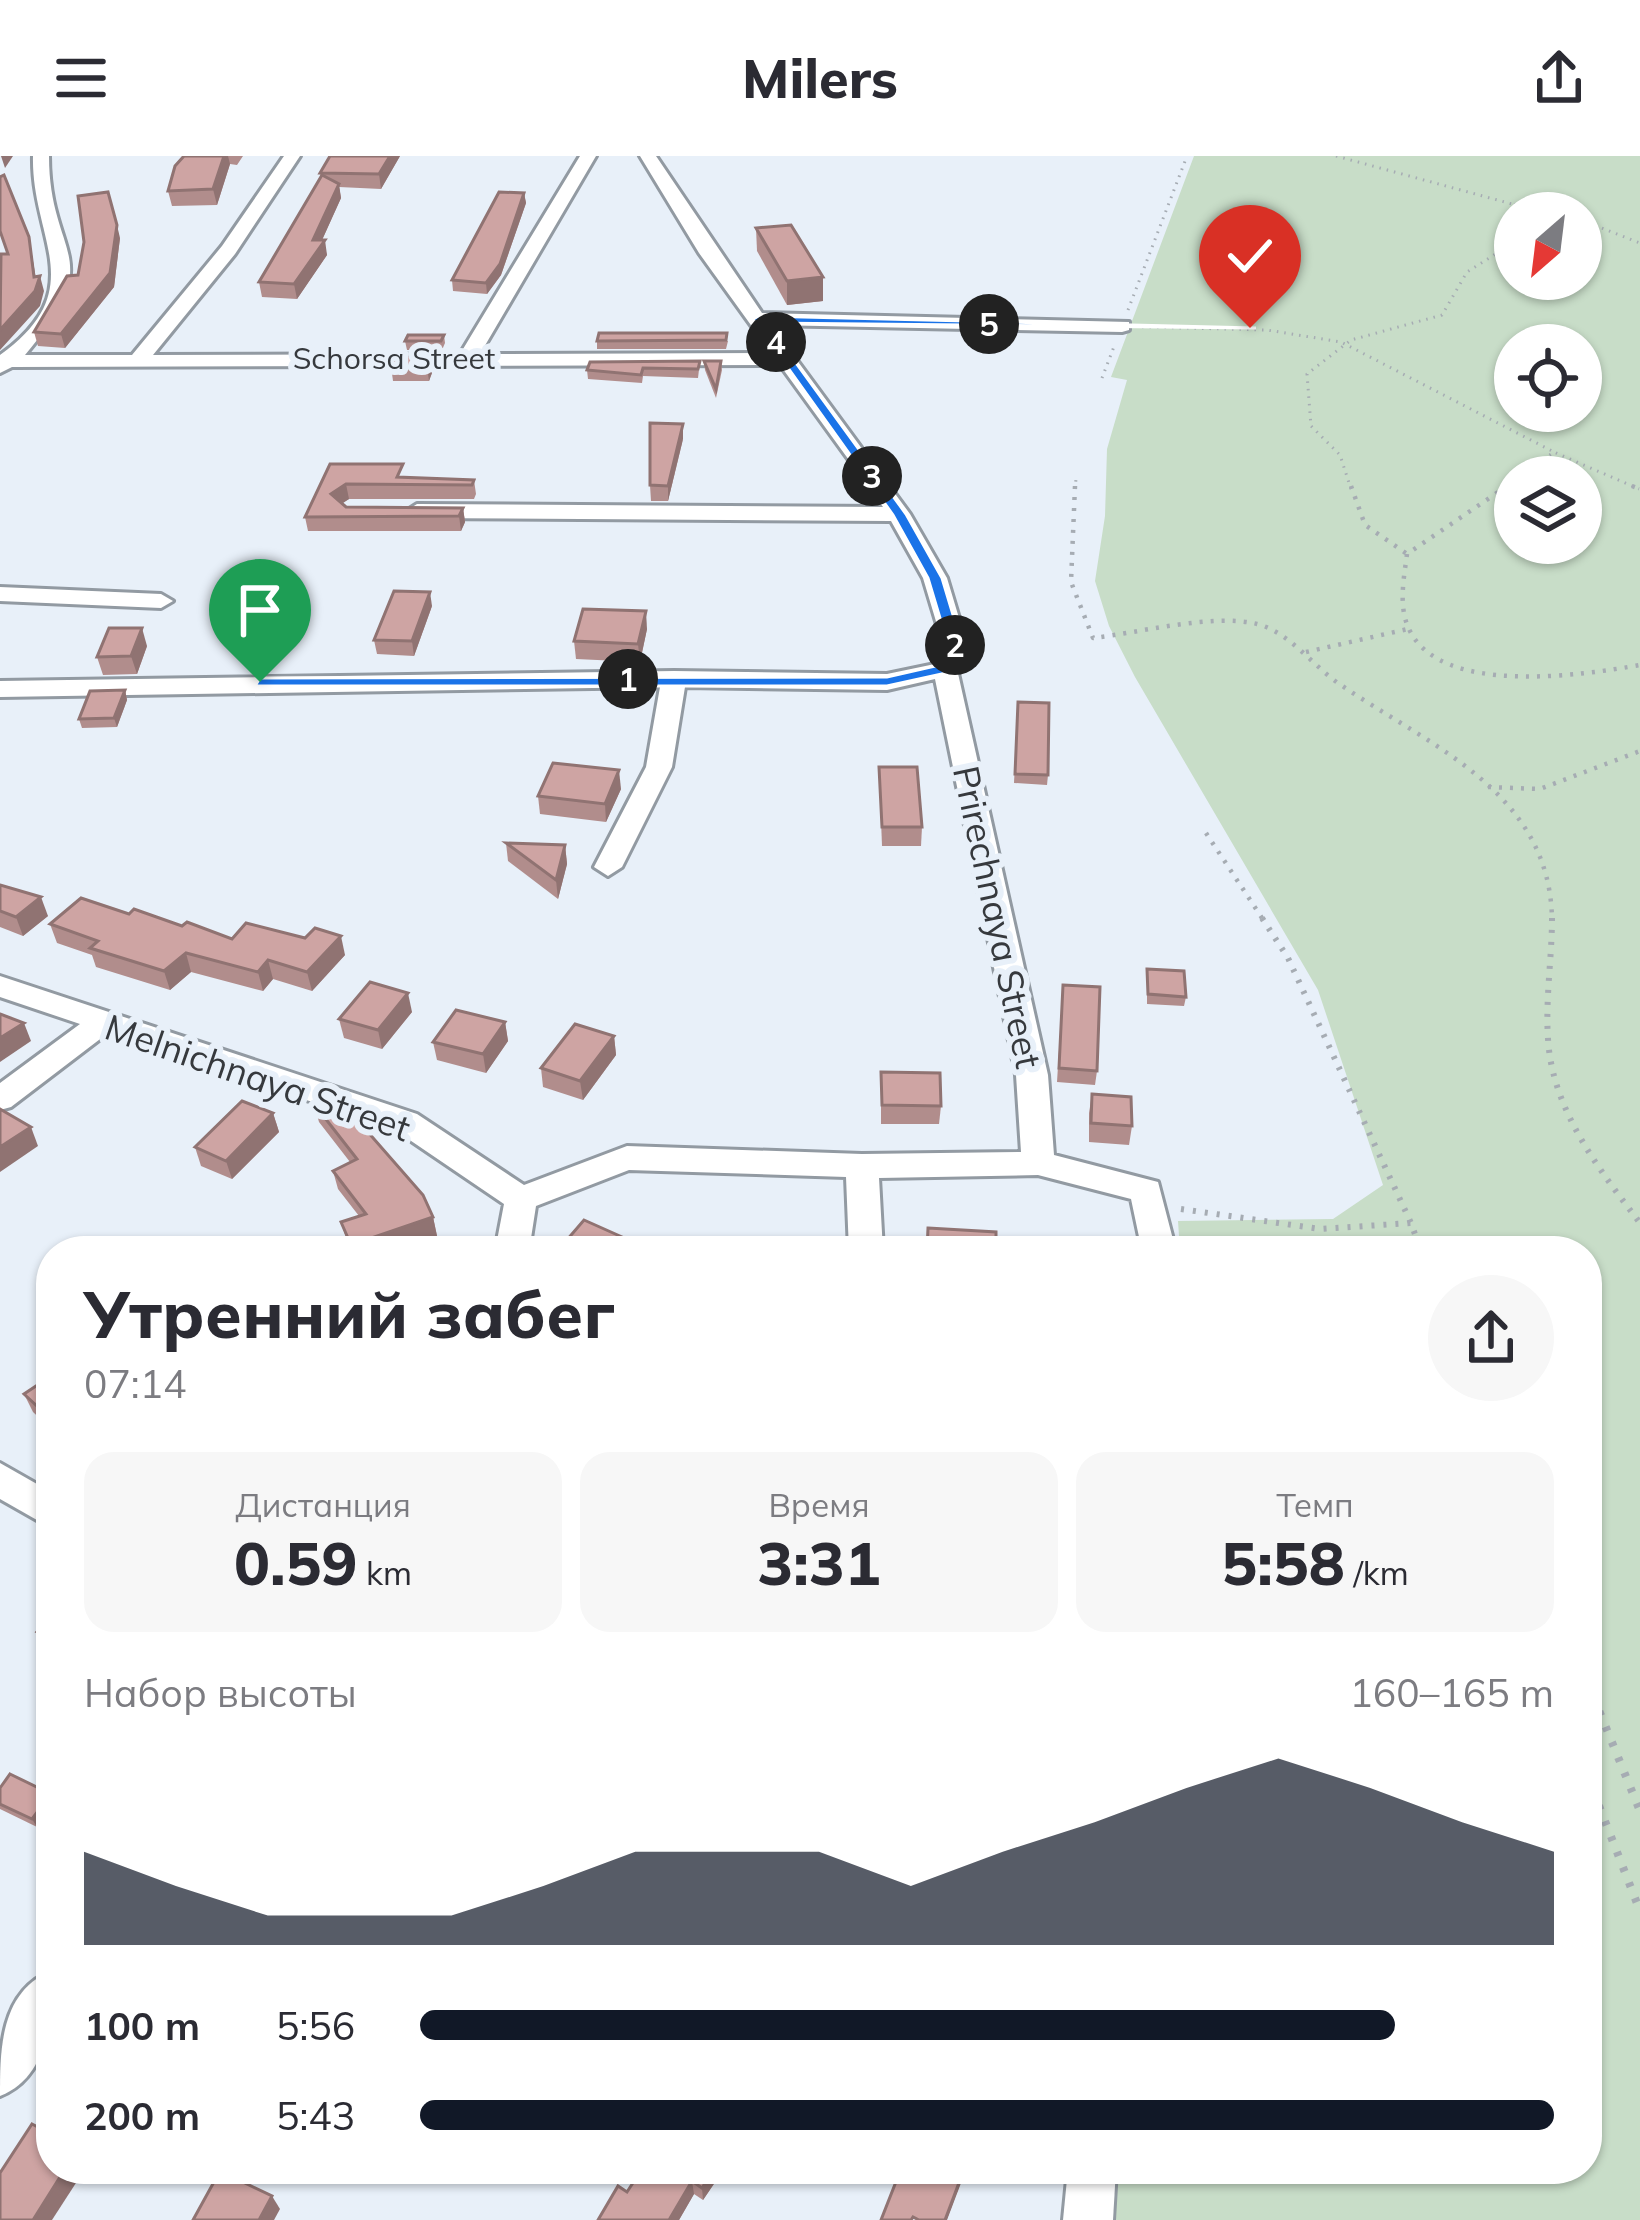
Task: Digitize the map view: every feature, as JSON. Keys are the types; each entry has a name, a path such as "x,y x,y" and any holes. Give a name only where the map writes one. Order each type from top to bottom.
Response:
{"street":[{"path":"3,363 58,304 67,272 39,174 41,156"},
{"path":"140,358 229,250 292,156"},
{"path":"467,358 588,156"},
{"name":"Prirechnaya Street","path":"648,156 709,253 899,514 935,578 956,648 945,668 1032,1076 1038,1163"},
{"path":"759,319 1122,326"},
{"name":"Schorsa Street","path":"3,363 140,358 789,359"},
{"path":"397,510 899,514"},
{"path":"0,594 161,601"},
{"path":"0,689 674,679 887,682 945,668"},
{"path":"608,867 658,766 674,679"},
{"name":"Melnichnaya Street","path":"0,986 406,1122 520,1199"},
{"path":"0,1099 101,1023"},
{"path":"514,1236 520,1199 627,1158 862,1166 1038,1163 1146,1191 1156,1236"},
{"path":"862,1166 865,1236"},
{"path":"0,1479 36,1502"},
{"path":"0,2073 36,2017"},
{"path":"1088,2220 1091,2184"}],"path":[{"path":"1102,378 1187,156"},
{"path":"1336,156 1494,199"},
{"path":"1602,228 1640,242"},
{"path":"1407,554 1365,525 1340,455 1311,426 1305,396 1307,374 1324,352 1340,342 1442,316 1467,272 1494,255"},
{"path":"1122,326 1250,328 1340,342 1554,452 1640,489"},
{"path":"1548,456 1554,452"},
{"path":"1076,479 1070,543 1073,611 1093,638 1255,623 1304,652 1330,678 1399,719 1489,787 1530,832 1546,865 1554,1082 1610,1184 1640,1223"},
{"path":"1494,494 1407,554 1402,591 1408,629 1427,652 1488,677 1540,682 1640,664"},
{"path":"1304,652 1408,629"},
{"path":"1489,787 1540,788 1640,751"},
{"path":"1206,833 1288,958 1416,1236"},
{"path":"1146,1191 1190,1213 1233,1219 1320,1229 1411,1223"},
{"path":"1602,1718 1640,1811"},
{"path":"1602,1813 1640,1911"}],"green space":[{"path":"1194,156 1640,156 1640,2220 1100,2220 1110,2184 1602,2184 1602,1236 1179,1236 1178,1221 1333,1219 1383,1185 1318,990 1109,626 1095,581 1105,516 1107,449 1127,380 1111,377"}],"building":[{"path":"184,156 224,156 213,189 168,191 175,166"},
{"path":"330,156 390,156 379,174 320,173"},
{"path":"4,175 29,237 34,277 40,276 35,291 0,330 1,254 8,254 0,231 0,177"},
{"path":"322,175 339,184 313,240 325,240 294,284 259,282"},
{"path":"108,192 117,225 110,273 61,334 34,332 67,276 78,275 84,242 78,196"},
{"path":"499,192 524,193 500,264 486,283 452,280"},
{"path":"791,225 823,277 787,281 756,228"},
{"path":"599,333 727,333 726,340 597,341"},
{"path":"408,335 444,335 441,341 405,341"},
{"path":"431,355 427,366 391,366 395,356"},
{"path":"700,361 698,369 643,368 641,375 587,370 590,362"},
{"path":"704,361 721,361 716,389"},
{"path":"650,423 683,424 668,486 650,485"},
{"path":"330,464 403,464 397,477 474,480 472,485 346,484 331,494 346,507 463,508 459,516 305,517"},
{"path":"394,591 430,592 412,641 374,640"},
{"path":"583,609 646,611 638,644 574,641"},
{"path":"109,628 142,628 131,656 97,657"},
{"path":"125,690 114,718 79,719 90,691"},
{"path":"1018,702 1049,703 1048,775 1015,774"},
{"path":"553,763 619,770 605,804 538,796"},
{"path":"879,767 917,767 922,827 882,827"},
{"path":"506,843 565,845 556,880"},
{"path":"0,885 41,897 16,917 0,911"},
{"path":"81,898 182,926 187,922 232,939 246,923 305,938 315,928 341,936 307,972 268,960 258,972 186,953 164,971 90,948 98,941 50,924"},
{"path":"1147,969 1184,971 1186,997 1148,994"},
{"path":"370,982 408,993 378,1030 339,1019"},
{"path":"1063,985 1100,987 1097,1071 1059,1068"},
{"path":"456,1010 505,1022 483,1054 433,1042"},
{"path":"0,1014 24,1023 0,1038"},
{"path":"575,1024 614,1036 580,1081 541,1068"},
{"path":"881,1072 940,1073 941,1106 882,1105"},
{"path":"326,1094 339,1099 423,1195 433,1217 377,1236 347,1236 341,1222 366,1214 333,1171 357,1159 314,1104"},
{"path":"1092,1094 1131,1097 1132,1126 1091,1123"},
{"path":"242,1101 273,1113 226,1161 195,1147"},
{"path":"0,1109 31,1127 0,1147"},
{"path":"584,1220 620,1236 570,1236"},
{"path":"928,1228 996,1232 996,1236 928,1236"},
{"path":"36,1386 36,1405 24,1394"},
{"path":"10,1774 36,1787 32,1819 0,1804 0,1788"},
{"path":"32,2124 36,2126 36,2184 56,2184 33,2220 0,2220 0,2173"},
{"path":"213,2184 247,2184 272,2196 259,2220 193,2220"},
{"path":"632,2184 690,2184 669,2220 598,2220 618,2186 627,2192"},
{"path":"895,2184 958,2184 945,2220 881,2220"}],"route":[{"path":"260,682 887,682 945,668 956,648 935,578 899,514 759,319 1250,328"}]}
